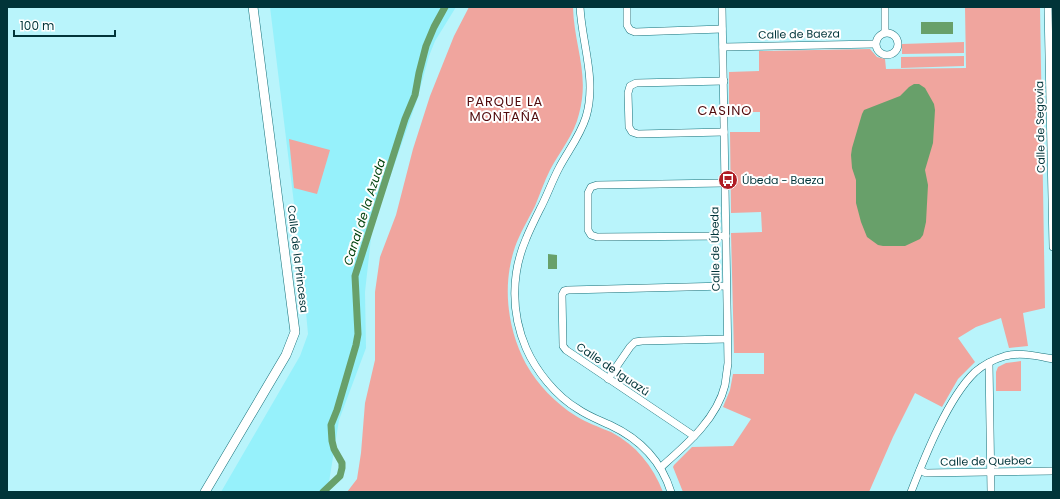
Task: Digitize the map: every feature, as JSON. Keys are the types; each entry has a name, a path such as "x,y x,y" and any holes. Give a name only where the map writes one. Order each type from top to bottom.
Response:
{"street":[{"name":"Calle de la Princesa","path":"205,492 286,355 295,332 253,7"},
{"path":"580,7 583,39 590,68 590,92 586,117 578,137 559,168 525,240 515,275 514,289 516,312 519,328 526,348 535,365 547,382 576,408 629,434 641,444 661,468 670,492"},
{"path":"627,7 627,25 630,30 636,32 722,29"},
{"name":"Calle de Úbeda","path":"661,468 694,436 706,422 717,404 725,386 728,363 722,7"},
{"path":"885,7 885,32"},
{"name":"Calle de Segovia","path":"1048,7 1051,42 1053,247"},
{"path":"885,32 894,35 898,44 894,52 888,55 879,52 875,44 878,37 885,32"},
{"name":"Calle de Baeza","path":"723,47 875,44"},
{"path":"724,81 636,83 630,86 628,100 629,127 632,132 638,134 724,132"},
{"path":"725,183 597,185 591,187 588,193 588,230 591,235 597,237 726,236"},
{"name":"Calle de Iguazú","path":"694,436 566,350 563,346 562,295 564,291 568,290 726,286"},
{"path":"608,379 630,346 635,342 642,340 727,339"},
{"path":"910,492 940,426 964,384 976,371 1005,356 1023,354 1053,359"},
{"path":"989,363 991,492"},
{"name":"Calle de Quebec","path":"920,470 926,473 1053,471"}],"shaded area":[{"path":"270,7 456,7 435,41 429,56 417,100 372,229 365,292 366,348 339,420 329,482 319,492 221,492 300,356 308,334 302,269"},
{"path":"469,7 573,7 583,86 579,114 574,129 550,170 535,206 515,247 509,276 508,306 514,336 526,364 536,379 554,399 576,416 620,437 636,450 649,465 663,492 347,492 357,479 361,453 365,403 375,360 375,292 380,257 396,215 413,149 430,96 454,36"},
{"path":"965,7 1040,7 1045,308 1023,313 1028,346 1009,348 1001,318 976,327 958,338 975,362 958,379 942,407 915,393 893,437 869,492 683,492 673,467 674,465 692,447 733,446 751,419 723,407 730,390 733,374 764,374 764,353 734,353 731,233 762,232 761,212 731,213 730,132 760,132 760,112 729,112 729,72 759,71 759,51 870,49 877,57 885,59 886,69 966,68"},
{"path":"921,22 953,22 953,34 921,34"},
{"path":"964,42 964,53 902,54 902,44"},
{"path":"964,56 964,66 901,68 901,57"},
{"path":"914,84 919,84 925,88 934,104 935,110 933,143 925,170 928,185 926,222 923,235 920,239 905,246 878,245 867,237 861,222 856,203 856,180 852,168 852,148 864,110 900,96"},
{"path":"289,139 330,150 317,194 294,188"},
{"path":"548,254 557,255 557,269 548,269"},
{"path":"1021,361 1021,391 996,391 996,372 998,367 1006,363"}],"waterway":[{"name":"Canal de la Azuda","path":"323,492 340,476 342,468 342,463 334,449 331,425 337,410 358,334 355,276 405,119 415,95 426,46 445,7"}],"place":[{"name":"Úbeda - Baeza","path":"728,180"}],"district":[{"name":"PARQUE LA MONTAÑA","path":"505,108"},
{"name":"CASINO","path":"725,110"}]}
